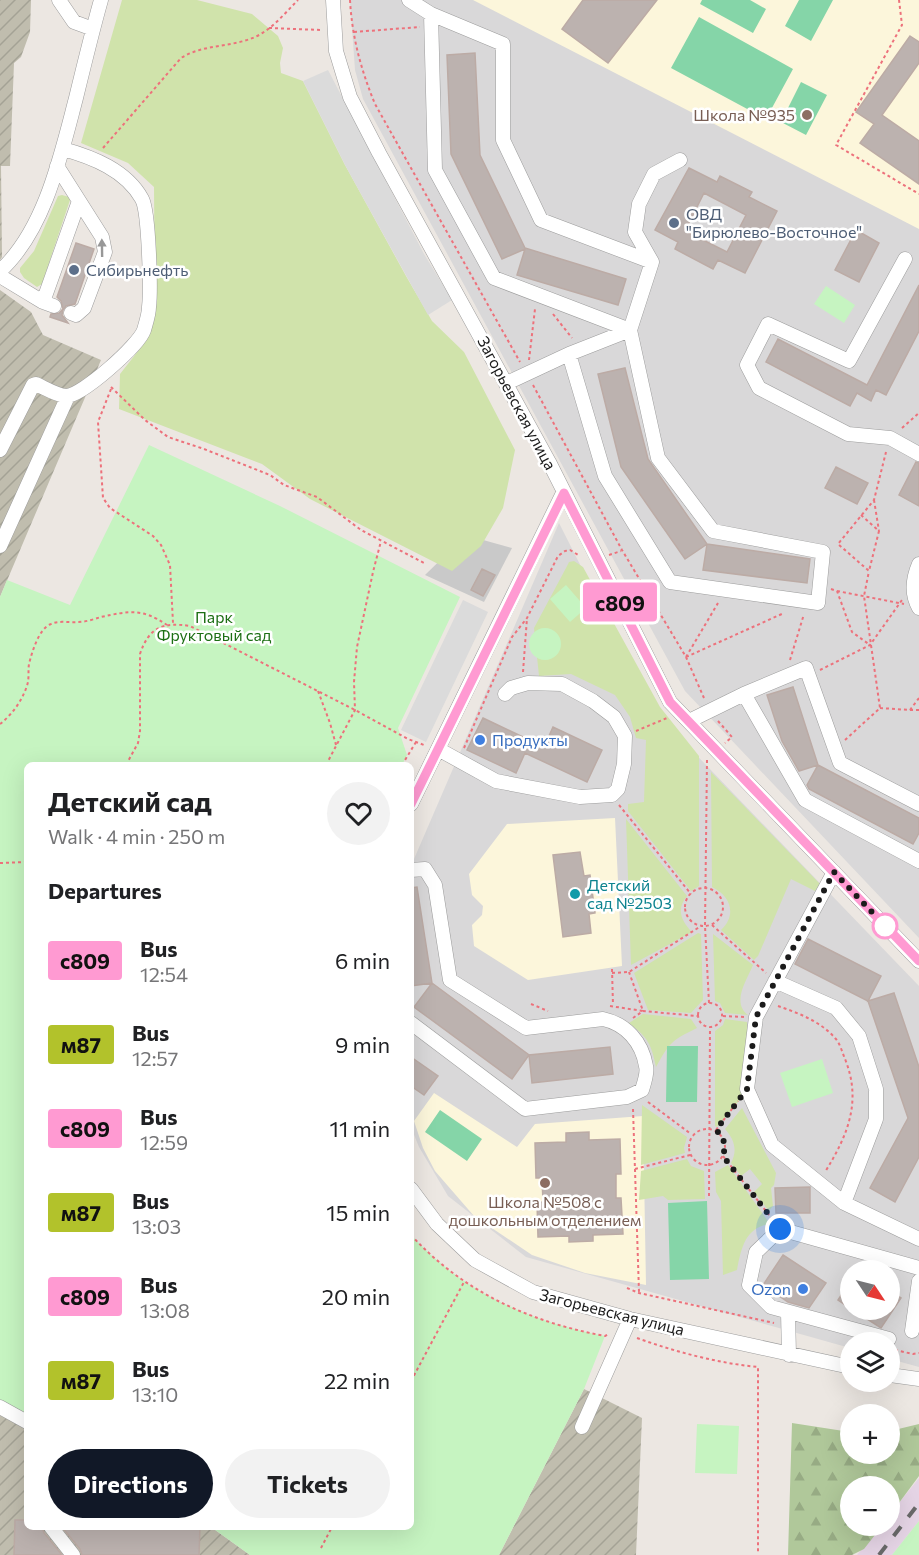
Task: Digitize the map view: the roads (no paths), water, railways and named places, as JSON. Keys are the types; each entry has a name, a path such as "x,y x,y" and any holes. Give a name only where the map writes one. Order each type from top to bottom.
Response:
{"street":[{"path":"58,0 74,21 93,29"},
{"path":"0,271 12,261 32,228 57,166 101,0"},
{"name":"Загорьевская улица","path":"333,0 336,51 350,96 379,153 507,383 670,702 919,961"},
{"path":"409,0 431,20 502,44 503,140 541,220 652,262"},
{"path":"431,20 435,170 494,278 630,330"},
{"path":"0,450 33,385 36,384 68,396 78,392 110,368 144,332 149,307 147,221 143,200 130,183 116,171 93,159 63,149"},
{"path":"575,352 605,476 670,582 818,603 822,552 713,531 658,458 630,330 652,262 635,232 639,204 654,174 680,160"},
{"path":"57,166 102,237 105,252 84,308 76,315 72,313"},
{"path":"0,276 48,304 79,201"},
{"path":"905,259 849,361 768,324 747,365 759,388 848,434 890,438 919,454"},
{"path":"507,383 630,330"},
{"path":"0,546 68,396"},
{"path":"414,798 564,493"},
{"path":"919,564 913,576 919,608"},
{"path":"689,721 744,694 806,668 840,763 919,804"},
{"path":"438,749 496,782 580,797 612,795 618,789 624,764 625,736 614,717 593,701 562,684 528,683 511,688 505,694"},
{"path":"744,694 805,800 919,861"},
{"path":"414,870 425,869 435,885 450,980 526,1028 603,1019 617,1024 638,1042 647,1068 642,1090 627,1097 525,1109 414,1025"},
{"path":"834,872 756,1017 747,1089 772,1145 844,1203 919,1239"},
{"path":"775,981 836,1008 859,1036 863,1047 876,1089 876,1119 844,1203"},
{"name":"Загорьевская улица","path":"414,1193 437,1224 476,1260 515,1283 547,1297 840,1365"},
{"path":"842,1332 785,1318 749,1285 756,1252 780,1229 919,1268"},
{"path":"912,1330 919,1281"},
{"path":"582,1427 630,1318"},
{"path":"785,1318 789,1354"},
{"path":"900,1376 919,1379"},
{"path":"0,1407 24,1420"},
{"path":"53,1530 73,1555"}],"railway":[{"path":"879,1555 919,1503"}],"place":[{"name":"Школа №935","path":"807,115"},
{"name":"ОВД \"Бирюлево-Восточное\"","path":"674,223"},
{"name":"Сибирьнефть","path":"74,270"},
{"name":"Продукты","path":"480,740"},
{"name":"Детский сад №2503","path":"575,894"},
{"name":"Школа №508 с дошкольным отделением","path":"545,1183"},
{"name":"Ozon","path":"803,1289"}],"park label":[{"name":"Парк Фруктовый сад","path":"214,626"}]}
